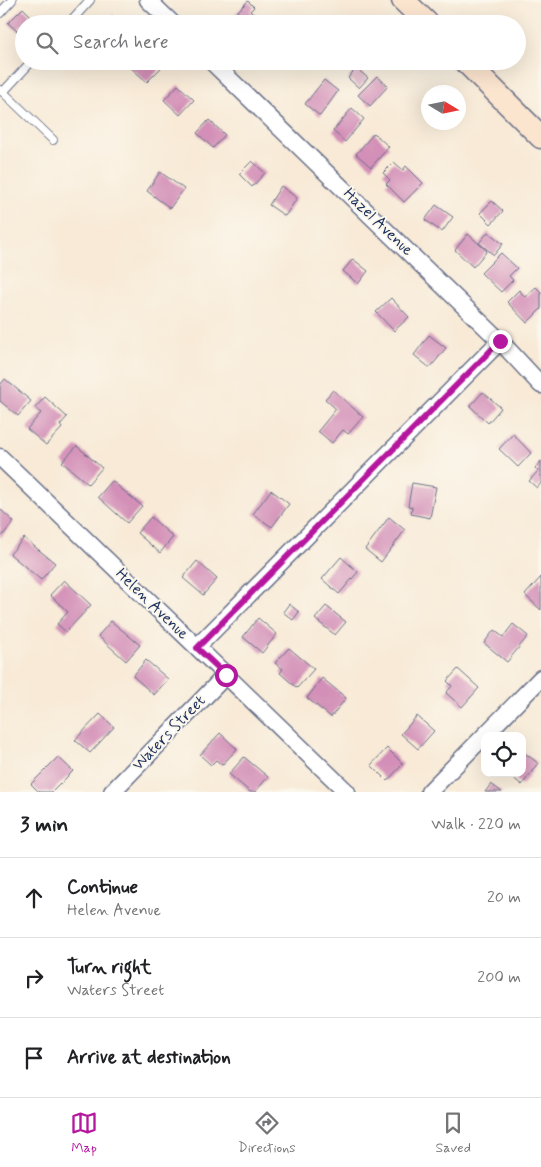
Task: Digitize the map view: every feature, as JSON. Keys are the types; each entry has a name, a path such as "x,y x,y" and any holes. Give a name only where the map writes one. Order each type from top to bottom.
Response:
{"street":[{"path":"148,0 164,15"},
{"path":"403,0 419,15"},
{"name":"Hazel Avenue","path":"221,70 500,341 541,385"},
{"path":"474,70 541,137"},
{"path":"197,648 500,341"},
{"name":"Helen Avenue","path":"0,456 347,792"},
{"name":"Waters Street","path":"112,792 226,675"},
{"path":"429,792 541,678"}],"lane":[{"path":"0,13 12,0"},
{"path":"76,15 90,0"},
{"path":"23,70 1,91 53,140"}],"building":[{"path":"248,1 254,7 250,11 254,15 234,15"},
{"path":"23,8 30,15 16,15"},
{"path":"15,16 15,29 8,23"},
{"path":"134,70 159,70 147,82"},
{"path":"354,70 358,70 368,78 359,88 348,78"},
{"path":"377,76 388,86 370,106 358,95"},
{"path":"324,80 338,91 320,116 305,104"},
{"path":"178,85 194,100 180,115 164,100"},
{"path":"352,108 364,119 345,142 333,131"},
{"path":"209,120 225,135 213,148 197,133"},
{"path":"374,133 389,147 371,167 356,154"},
{"path":"252,161 265,173 252,187 239,174"},
{"path":"394,162 403,170 406,166 423,183 404,202 386,184 390,180 383,173"},
{"path":"160,172 184,189 170,208 147,191"},
{"path":"281,186 297,198 285,216 269,205"},
{"path":"492,201 503,211 491,224 480,213"},
{"path":"436,205 453,217 442,232 425,220"},
{"path":"488,232 503,244 494,255 479,243"},
{"path":"468,234 487,251 473,267 455,250"},
{"path":"501,253 517,268 509,276 513,280 501,292 481,273"},
{"path":"353,259 368,271 358,284 343,271"},
{"path":"536,287 541,292 541,309 527,323 507,302 519,290 525,297"},
{"path":"391,298 409,317 394,331 376,312"},
{"path":"429,335 446,348 430,368 414,355"},
{"path":"5,379 31,401 18,416 0,401 0,385"},
{"path":"333,390 363,417 348,434 343,430 332,443 318,431 336,409 325,399"},
{"path":"483,392 501,408 488,423 470,406"},
{"path":"45,397 67,417 60,425 62,428 46,445 27,429 41,413 35,408"},
{"path":"513,434 531,453 518,467 499,449"},
{"path":"77,446 102,468 88,484 62,462"},
{"path":"541,461 541,483 537,488 529,481 538,471 535,468"},
{"path":"112,481 142,506 127,523 98,497"},
{"path":"412,483 436,487 430,518 411,514 412,507 408,506"},
{"path":"271,490 289,504 272,527 253,514"},
{"path":"0,509 14,522 0,538"},
{"path":"151,517 173,537 160,553 137,533"},
{"path":"389,517 405,530 381,562 365,549"},
{"path":"24,538 55,563 41,580 10,554"},
{"path":"341,557 358,572 339,594 322,579"},
{"path":"197,561 217,579 203,595 183,578"},
{"path":"541,577 541,610 525,595"},
{"path":"64,580 91,605 66,632 57,624 68,612 50,595"},
{"path":"289,604 299,612 293,620 283,612"},
{"path":"326,606 346,622 335,635 315,619"},
{"path":"258,618 277,634 262,653 243,637"},
{"path":"111,621 140,645 126,661 98,636"},
{"path":"513,624 528,636 507,662 484,643 494,630 503,637"},
{"path":"289,648 314,669 297,688 280,673 283,669 275,663"},
{"path":"146,660 168,679 154,695 133,676"},
{"path":"458,669 479,688 462,707 446,693 452,686 447,681"},
{"path":"322,678 346,698 331,717 307,698"},
{"path":"100,714 114,727 90,753 75,740"},
{"path":"417,716 434,731 418,749 401,734"},
{"path":"220,733 237,749 222,765 216,760 211,765 200,755"},
{"path":"387,748 403,764 387,781 371,765"},
{"path":"526,754 538,763 522,785 512,777 526,777"},
{"path":"58,757 73,771 52,792 39,792 31,784"},
{"path":"244,757 268,777 255,792 250,792 229,774"},
{"path":"491,784 502,792 485,792"}],"route":[{"path":"226,675 197,648 500,341"}]}
